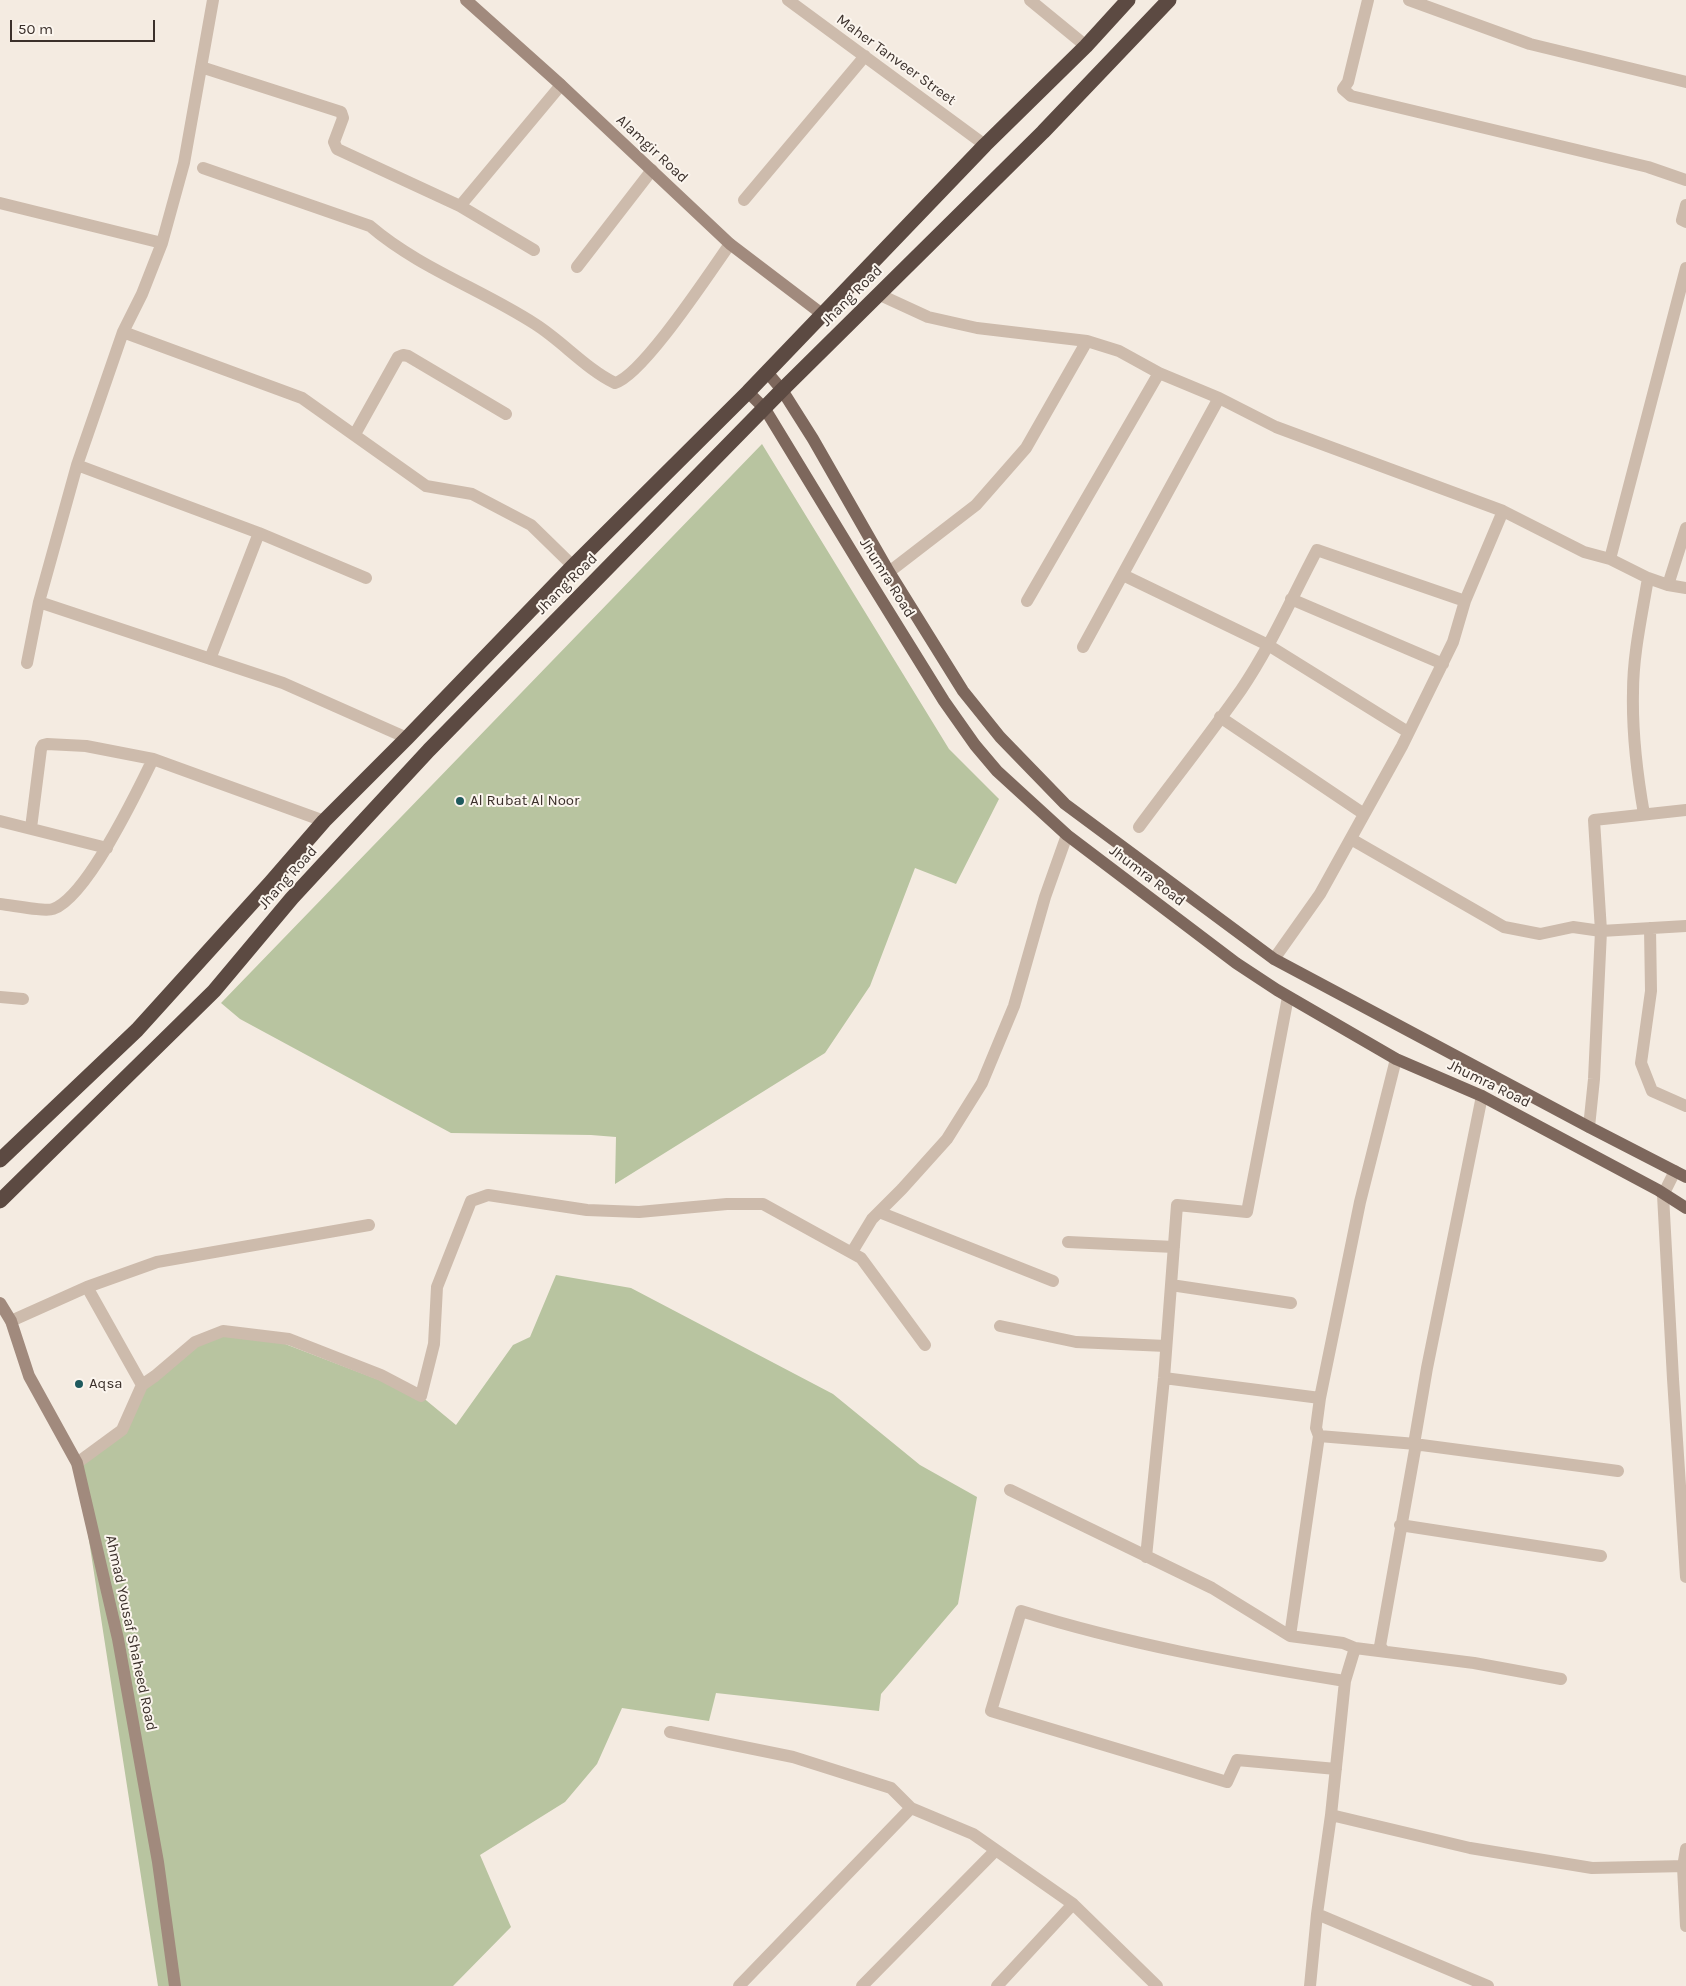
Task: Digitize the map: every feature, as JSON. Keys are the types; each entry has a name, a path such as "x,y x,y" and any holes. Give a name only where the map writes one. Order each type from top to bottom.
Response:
{"highway":[{"name":"Jhang Road","path":"0,1160 137,1030 324,821 573,566 748,392 985,145 1086,46 1127,0"},
{"name":"Jhang Road","path":"0,1202 214,991 292,898 429,750 782,390 1043,132 1169,0"},
{"path":"271,882 292,898"}],"main road":[{"name":"Jhumra Road","path":"767,372 782,390 813,439 889,572 963,690 1000,737 1065,804 1274,959 1681,1174"},
{"name":"Jhumra Road","path":"748,392 765,409 944,701 975,745 998,771 1066,835 1236,963 1288,997 1396,1059 1482,1096 1658,1190 1663,1195 1686,1208"}],"street":[{"path":"27,663 39,602 77,465 123,332 142,294 162,243 184,163 213,0"},
{"name":"Alamgir Road","path":"466,0 561,85 730,244 822,314"},
{"name":"Maher Tanveer Street","path":"788,0 985,145"},
{"path":"1030,0 1086,46"},
{"path":"1368,0 1348,82 1343,89 1351,96 1638,164 1686,180"},
{"path":"1408,0 1530,44 1686,82"},
{"path":"744,200 865,56"},
{"path":"201,68 341,112 343,118 334,142 337,149 460,206 534,250"},
{"path":"460,206 561,85"},
{"path":"203,168 370,226 408,255 535,324 615,383 621,381 630,373 657,345 730,244"},
{"path":"577,268 652,170"},
{"path":"0,203 162,243"},
{"path":"1686,205 1682,220 1686,222"},
{"path":"1610,558 1686,268"},
{"path":"878,294 928,317 977,328 1087,340 1119,351 1159,373 1219,398 1276,427 1503,511 1584,552 1610,558 1648,578 1668,585 1686,588"},
{"path":"123,332 302,398 426,486 472,494 531,525 573,566"},
{"path":"889,572 976,505 1026,448 1087,340"},
{"path":"355,434 398,357 403,355 408,356 506,414"},
{"path":"1027,602 1159,373"},
{"path":"1083,647 1219,398"},
{"path":"77,465 259,533 366,578"},
{"path":"1274,959 1320,894 1368,810 1443,664 1453,642 1465,602 1503,511"},
{"path":"1668,585 1686,528"},
{"path":"210,659 259,533"},
{"path":"1139,827 1241,689 1281,623 1291,599 1317,550 1465,602"},
{"path":"1123,574 1268,645 1408,732"},
{"path":"1644,814 1636,771 1633,691 1648,578"},
{"path":"1291,599 1443,664"},
{"path":"39,602 283,682 407,738"},
{"path":"1220,718 1364,814"},
{"path":"31,828 43,745 47,744 86,746 153,758 324,821"},
{"path":"0,904 51,910 68,901 107,848 136,795 153,758"},
{"path":"1589,1127 1594,1079 1601,931 1594,820 1686,810"},
{"path":"0,820 107,848"},
{"path":"852,1252 872,1219 947,1139 982,1082 1014,1006 1045,897 1066,835"},
{"path":"1351,839 1504,927 1540,934 1573,927 1601,931 1686,926"},
{"path":"1650,928 1651,991 1641,1063 1652,1091 1686,1106"},
{"path":"0,997 23,999"},
{"path":"1146,1557 1164,1378 1177,1205 1247,1212 1288,997"},
{"path":"1290,1636 1319,1436 1316,1428 1320,1398 1360,1202 1396,1059"},
{"path":"1384,1651 1380,1646 1427,1368 1482,1096"},
{"path":"1681,1174 1663,1195 1686,1577"},
{"path":"77,1463 122,1430 142,1385 156,1376 196,1342 223,1331 289,1339 381,1375 421,1396 434,1344 437,1287 471,1201 488,1195 587,1210 639,1212 727,1204 763,1204 861,1258 925,1345"},
{"path":"879,1212 1053,1281"},
{"path":"10,1321 87,1287 157,1262 369,1224"},
{"path":"1068,1242 1174,1247"},
{"path":"1171,1285 1291,1303"},
{"path":"87,1287 142,1385"},
{"name":"Ahmad Yousaf Shaheed Road","path":"0,1303 10,1321 29,1376 77,1463 118,1639 158,1862 175,1986"},
{"path":"1000,1326 1076,1342 1166,1346"},
{"path":"1164,1378 1320,1398"},
{"path":"1673,1379 1686,1386"},
{"path":"1319,1436 1415,1444 1618,1471"},
{"path":"1010,1490 1212,1588 1290,1636 1343,1642 1355,1648 1474,1663 1560,1679"},
{"path":"1400,1524 1601,1556"},
{"path":"1336,1769 1238,1760 1227,1782 991,1711 1021,1611 1085,1631 1243,1665 1345,1681"},
{"path":"1310,1986 1345,1681 1355,1648"},
{"path":"670,1732 793,1757 891,1788 911,1808 973,1834 1073,1904 1157,1986"},
{"path":"739,1986 911,1808"},
{"path":"1331,1815 1470,1848 1592,1868 1684,1866"},
{"path":"1686,1849 1684,1866 1686,1926"},
{"path":"862,1986 996,1850"},
{"path":"998,1986 1073,1904"},
{"path":"1317,1914 1488,1986"}],"green space":[{"path":"762,444 949,749 999,799 956,884 915,868 870,986 825,1053 615,1184 616,1137 451,1133 240,1019 221,1003"},
{"path":"556,1275 631,1288 833,1394 920,1465 977,1497 958,1604 881,1694 879,1711 716,1693 709,1721 622,1708 597,1764 565,1802 480,1855 511,1927 453,1986 158,1986 77,1463 122,1430 142,1385 195,1342 223,1331 259,1334 421,1396 456,1425 513,1345 530,1337"}],"place":[{"name":"Al Rubat Al Noor","path":"460,801"},
{"name":"Aqsa","path":"79,1384"}]}
